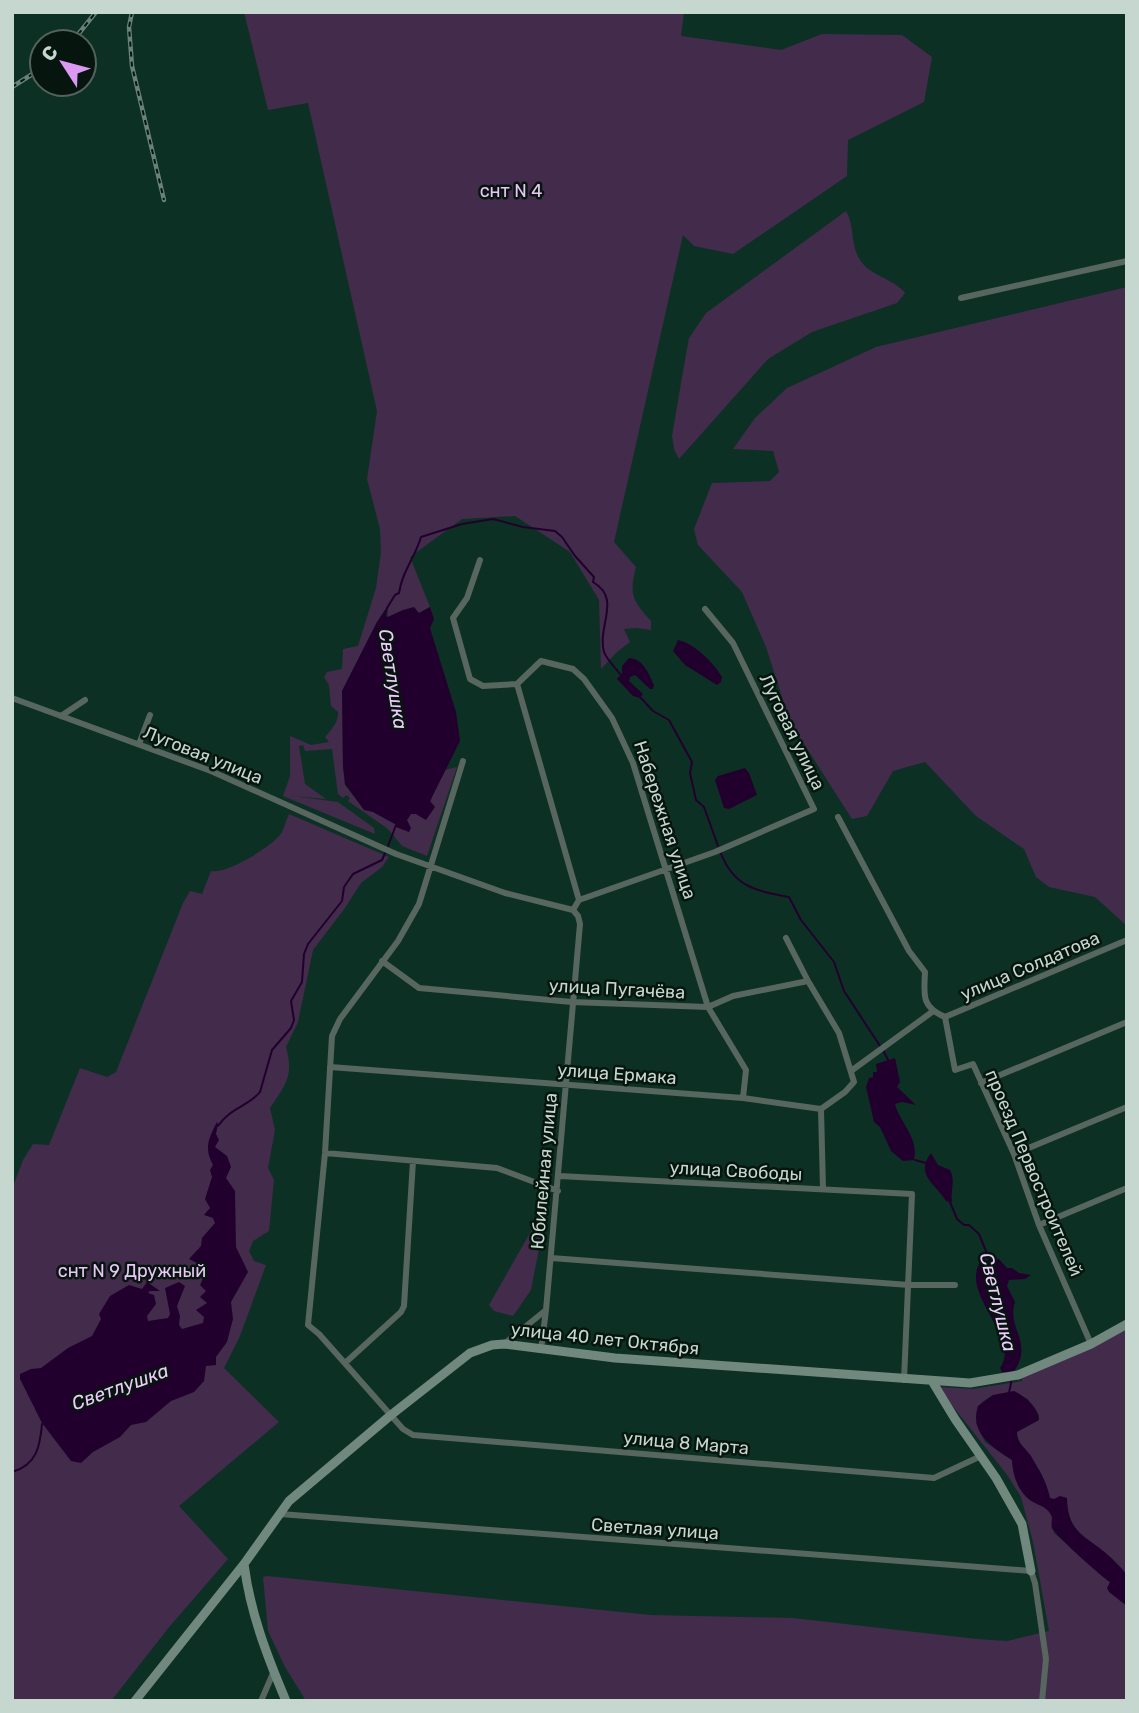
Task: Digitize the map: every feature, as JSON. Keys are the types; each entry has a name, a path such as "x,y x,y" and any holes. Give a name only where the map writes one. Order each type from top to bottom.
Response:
{"main road":[{"name":"улица 40 лет Октября","path":"135,1701 244,1564 289,1501 470,1353 504,1344 615,1358 970,1383 1013,1376 1091,1344 1127,1324"},
{"path":"932,1381 1022,1524 1031,1571"},
{"path":"244,1564 251,1606 286,1701"}],"street":[{"path":"961,298 1127,261"},
{"path":"429,866 505,893 573,911 579,900 517,684 483,686 470,678 453,618 467,598 480,560"},
{"name":"Луговая улица","path":"579,900 666,871 814,809 733,643 705,609"},
{"name":"Набережная улица","path":"517,684 541,661 573,669 584,679 612,718 633,763 708,1007 743,1062 746,1083 743,1098"},
{"name":"Луговая улица","path":"12,698 211,771 429,866"},
{"path":"61,716 85,700"},
{"path":"139,744 150,715"},
{"name":"улица 8 Марта","path":"463,761 419,904 398,941 340,1019 332,1037 325,1153 308,1325 319,1334 402,1429 413,1435 934,1478 981,1456"},
{"path":"838,817 909,951 925,972 923,998 932,1012 945,1017"},
{"name":"Юбилейная улица","path":"541,1350 558,1191 580,924 573,911"},
{"path":"786,938 839,1033 854,1082 821,1109 823,1189"},
{"name":"улица Солдатова","path":"945,1017 1127,940"},
{"name":"улица Пугачёва","path":"382,961 419,988 572,1002 708,1007 733,996 808,981"},
{"path":"851,1071 932,1012"},
{"name":"проезд Первостроителей","path":"945,1017 954,1070 973,1064 1014,1154 1039,1225 1091,1344"},
{"path":"981,1083 1127,1022"},
{"name":"улица Ермака","path":"330,1067 743,1098 821,1109"},
{"path":"1014,1154 1127,1107"},
{"path":"325,1153 497,1168 558,1191"},
{"path":"345,1363 401,1312 404,1306 413,1161"},
{"name":"улица Свободы","path":"559,1175 912,1194 909,1285"},
{"path":"1039,1225 1127,1188"},
{"path":"551,1258 909,1285 955,1285"},
{"path":"904,1380 909,1285"},
{"path":"504,1344 546,1310"},
{"name":"Светлая улица","path":"278,1514 1031,1571"},
{"path":"1031,1571 1046,1659 1042,1701"},
{"path":"261,1701 274,1671"}],"green space":[{"name":"снт N 4","path":"244,12 684,12 681,36 781,50 822,34 902,35 932,57 924,102 848,140 847,176 733,254 694,246 683,235 614,542 636,567 634,597 651,621 651,630 624,629 630,642 601,669 599,600 570,552 515,516 462,519 410,557 430,607 419,613 403,610 388,617 387,607 377,622 342,691 343,766 345,785 364,809 395,824 407,820 411,814 425,819 434,791 445,770 457,767 427,856 402,846 388,829 348,801 350,798 346,795 343,798 338,794 332,749 305,751 303,745 299,746 305,784 326,799 292,796 338,802 374,828 375,834 283,796 290,776 290,736 311,745 329,742 325,737 336,722 338,712 331,706 329,685 324,677 327,672 342,669 343,649 358,646 376,588 381,552 380,529 367,479 377,411 308,103 268,110"},
{"path":"846,211 860,260 870,270 905,293 897,303 812,332 768,359 679,459 672,436 689,338 706,313"},
{"path":"1127,287 1127,926 1095,897 1049,887 1036,877 1024,849 976,816 925,762 893,771 867,816 852,819 790,722 766,647 742,592 698,545 694,529 712,483 770,481 779,472 773,451 733,449 755,418 787,388 876,347"},
{"name":"снт N 9 Дружный","path":"289,814 389,857 382,867 361,883 313,950 298,1022 286,1047 289,1073 270,1108 275,1130 268,1168 274,1180 269,1231 253,1241 249,1251 254,1261 266,1265 240,1336 224,1368 279,1422 179,1506 228,1559 170,1626 111,1701 12,1701 12,1189 23,1160 33,1144 49,1145 80,1068 107,1077 116,1072 190,891 202,894 211,871 237,864 267,847 280,835"},
{"path":"539,1217 545,1218 531,1290 513,1316 494,1311 489,1305"},
{"path":"1127,1326 1127,1578 1111,1557 1077,1530 1065,1510 1049,1496 1041,1473 1016,1432 1039,1420 1039,1415 1027,1398 993,1395 982,1402 976,1423 985,1442 1012,1460 1013,1472 1020,1487 1051,1512 1054,1533 1110,1582 1120,1601 1127,1606 1127,1701 306,1701 285,1667 268,1631 263,1577 267,1576 651,1615 793,1618 977,1639 1007,1641 1049,1631 1033,1542 1021,1497 941,1387 972,1389 1022,1381 1022,1378"}],"water":[{"path":"389,604 388,617 414,607 419,613 430,607 434,619 430,628 456,712 460,741 430,801 435,807 426,820 411,814 407,820 411,828 409,832 373,812 364,810 345,784 343,766 342,691"},
{"path":"678,640 691,645 709,660 722,677 721,682 717,685 685,665 673,651"},
{"path":"629,658 642,664 654,685 653,689 650,689 635,675 630,677 629,681 643,694 640,698 633,696 617,679 622,673 622,666"},
{"path":"745,768 757,795 729,809 724,808 715,780 718,776"},
{"path":"895,1058 900,1082 897,1087 916,1105 902,1102 895,1104 912,1138 914,1160 903,1161 891,1151 880,1127 874,1122 866,1087 869,1078 873,1077 873,1072 877,1072 876,1064"},
{"path":"217,1122 216,1134 219,1140 215,1147 227,1156 231,1167 226,1178 235,1191 236,1247 248,1272 231,1302 233,1319 227,1342 216,1357 216,1365 206,1366 204,1381 194,1392 171,1401 146,1422 131,1425 120,1437 93,1452 81,1463 71,1461 42,1423 20,1374 41,1368 68,1348 92,1336 101,1319 99,1314 110,1296 129,1285 142,1289 147,1282 160,1291 148,1293 154,1295 156,1304 147,1316 148,1321 168,1318 170,1314 165,1288 179,1282 185,1286 177,1306 179,1325 182,1329 203,1323 204,1317 196,1310 207,1303 200,1297 206,1291 200,1285 206,1272 203,1266 189,1259 201,1246 202,1238 215,1223 213,1218 204,1215 210,1208 205,1199 213,1165 208,1144"},
{"path":"931,1153 938,1165 950,1170 953,1178 952,1202 946,1201 928,1178 925,1167"},
{"path":"999,1259 1007,1268 1031,1275 1025,1279 1009,1280 1007,1286 1015,1302 1014,1320 1021,1344 1019,1362 1013,1373 1002,1372 1000,1368 1005,1356 1003,1343 977,1287 976,1274 981,1261"},
{"path":"1014,1391 1031,1403 1039,1420 1017,1432 1020,1442 1040,1471 1050,1498 1067,1498 1068,1511 1076,1529 1125,1572 1127,1606 1109,1592 1107,1588 1110,1582 1055,1532 1049,1512 1029,1500 1021,1490 1015,1479 1012,1460 984,1439 980,1432 976,1416 978,1406 993,1395"}],"waterway":[{"name":"Светлушка","path":"387,608 399,593 421,537 462,524 493,519 523,527 555,531 594,577 593,582 606,596 604,652 620,674"},
{"name":"Светлушка","path":"640,697 653,711 669,720 692,762 690,773 696,800 704,807 718,846"},
{"name":"Светлушка","path":"388,846 396,825"},
{"name":"Светлушка","path":"218,1126 260,1092 272,1050 291,1028 294,1020 291,1001 302,982 304,954 308,944 342,901 344,887 353,874 382,860 386,851"},
{"name":"Светлушка","path":"720,851 725,863 739,880 756,889 789,897 801,920 834,962 844,991 880,1046"},
{"name":"Светлушка","path":"883,1050 888,1060"},
{"name":"Светлушка","path":"915,1160 926,1163"},
{"name":"Светлушка","path":"950,1202 957,1219 979,1234 990,1261"},
{"name":"Светлушка","path":"1009,1393 1012,1378"},
{"name":"Светлушка","path":"12,1472 27,1465 36,1454 42,1424"}],"railway":[{"path":"83,28 96,12"},
{"path":"132,12 129,27 132,66 164,200"},
{"path":"12,87 28,77"}]}
